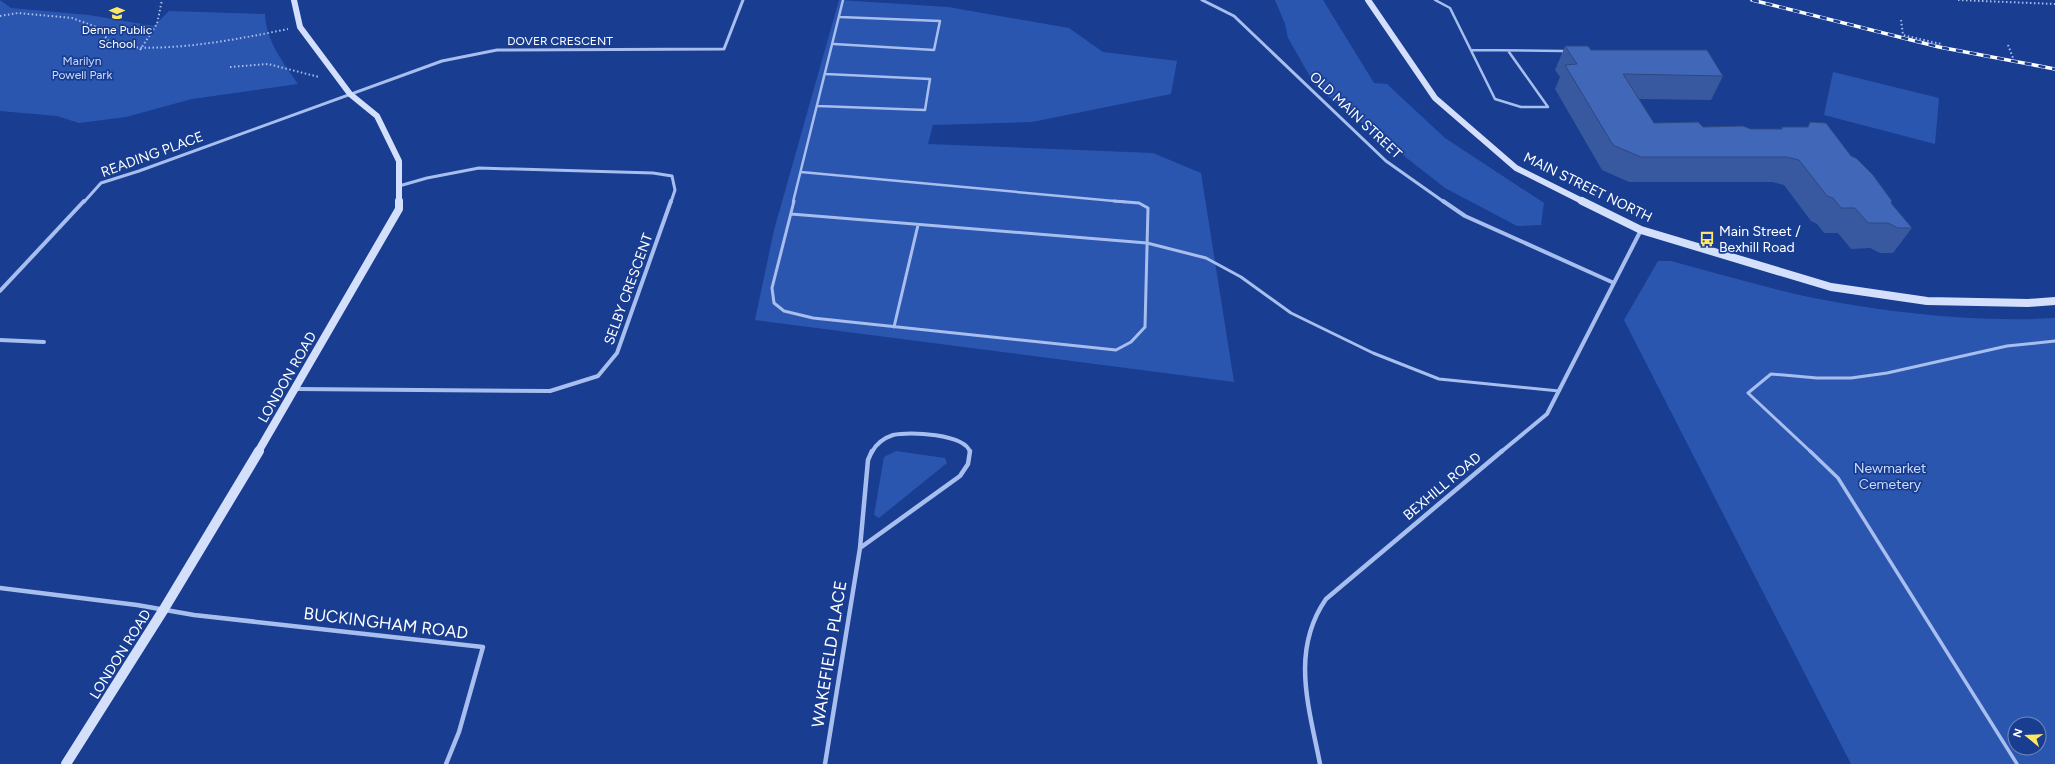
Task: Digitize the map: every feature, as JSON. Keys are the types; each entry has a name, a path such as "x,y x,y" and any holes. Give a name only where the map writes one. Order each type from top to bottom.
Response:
{"street":[{"name":"LONDON ROAD","path":"66,764 164,609 296,388 399,209 399,161 377,116 350,94 300,27 294,0"},
{"name":"DOVER CRESCENT","path":"350,94 442,61 479,52 513,50 724,49 743,0"},
{"name":"OLD MAIN STREET","path":"1202,0 1234,16 1386,161 1465,216 1614,283"},
{"name":"MAIN STREET NORTH","path":"1368,0 1435,98 1516,168 1641,230 1831,287 1927,301 2028,303 2055,301"},
{"name":"READING PLACE","path":"0,292 100,183 139,171 350,94"},
{"name":"SELBY CRESCENT","path":"296,388 550,392 598,376 617,353 675,190 672,176 653,174 479,168 427,178 399,186"},
{"name":"BEXHILL ROAD","path":"1320,764 1306,689 1304,667 1306,645 1313,621 1326,599 1547,414 1641,230"},
{"path":"0,340 44,342"},
{"name":"WAKEFIELD PLACE","path":"825,764 860,548 868,460 871,451 878,442 887,436 898,433 954,439 963,442 969,447 971,461 960,476 860,548"},
{"path":"0,588 164,609"},
{"name":"BUCKINGHAM ROAD","path":"164,609 194,615 483,647 459,732 446,764"}],"lane":[{"path":"801,172 1139,203 1148,208 1145,327 1131,342 1116,350 813,318 784,311 774,304 772,288 801,172 834,44 844,0"},
{"path":"1435,0 1450,8 1495,99 1516,108 1538,109 1548,106 1509,52"},
{"path":"834,44 934,50 940,22 840,17"},
{"path":"1471,50 1509,52 1563,51 1567,60"},
{"path":"818,106 925,110 930,79 826,74"},
{"path":"791,214 1147,243 1206,258 1241,277 1291,313 1373,353 1439,379 1486,386 1559,391"},
{"path":"894,327 918,225"},
{"path":"2017,764 1838,478 1748,393 1772,374 1830,380 1863,377 1960,356 2037,342 2055,341"}],"path":[{"path":"139,50 157,24 162,0"},
{"path":"1958,0 1998,3 2055,4"},
{"path":"0,16 18,13 43,14 72,18 99,28 112,46 139,50 181,49 300,27"},
{"path":"1901,20 1903,35 1941,44"},
{"path":"2008,44 2013,58"},
{"path":"230,67 268,64 342,82"}],"green space":[{"name":"Marilyn Powell Park","path":"0,0 11,8 89,15 154,26 169,11 265,14 268,33 276,51 298,84 192,99 126,117 79,123 57,116 0,111"},
{"path":"839,0 948,7 1069,28 1103,52 1177,61 1171,94 1032,122 933,125 928,144 1153,153 1201,173 1234,382 755,320 774,230"},
{"path":"1275,0 1323,0 1374,83 1387,84 1445,138 1544,203 1541,225 1517,226 1445,188 1316,87 1288,38 1285,24"},
{"path":"1833,72 1939,98 1935,144 1824,115"},
{"name":"Newmarket Cemetery","path":"1658,261 1671,261 1787,292 1864,307 1929,315 1994,319 2055,318 2055,764 1851,764 1624,320"},
{"path":"896,451 945,458 947,463 879,518 874,515 884,457"}],"building":[{"path":"1565,46 1588,46 1591,50 1707,50 1723,76 1623,74 1654,123 1698,122 1703,127 1743,126 1751,129 1782,129 1782,127 1808,127 1810,122 1826,123 1851,156 1856,158 1873,175 1892,201 1891,203 1912,228 1898,228 1888,223 1868,223 1855,208 1841,208 1833,198 1827,196 1799,160 1787,157 1641,157 1613,145 1565,65 1577,64"}],"railway":[{"path":"1752,0 1939,47 2055,69"}],"place":[{"name":"Denne Public School","path":"117,13"},
{"name":"Main Street / Bexhill Road","path":"1707,239"}]}
